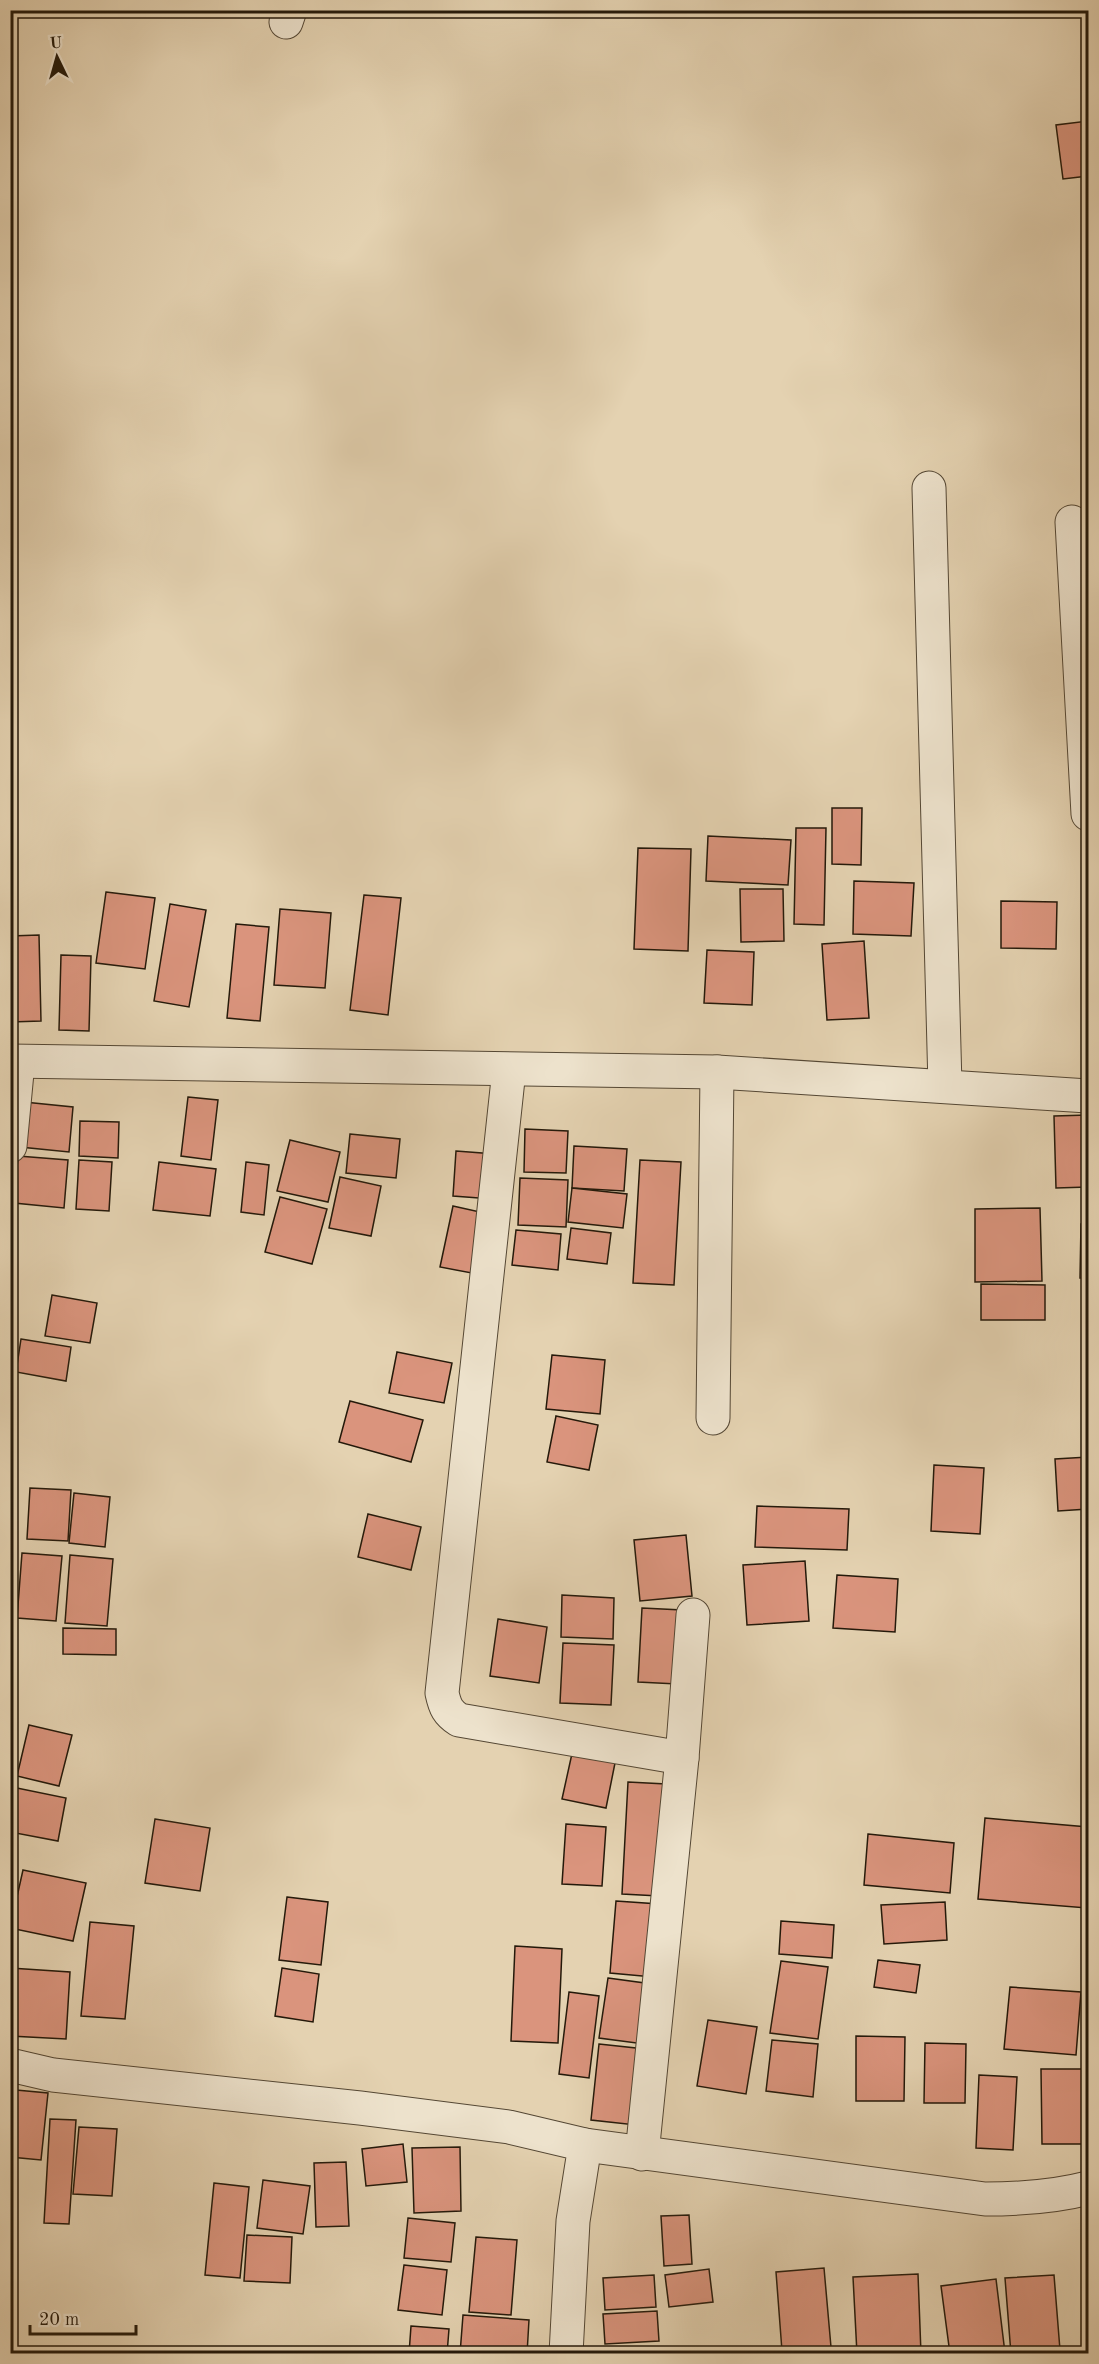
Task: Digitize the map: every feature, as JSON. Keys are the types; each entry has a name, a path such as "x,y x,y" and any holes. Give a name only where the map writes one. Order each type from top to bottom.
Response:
{"street":[{"path":"929,488 945,1086"},
{"path":"1072,522 1089,814"},
{"path":"10,1146 14,1062 717,1072 1089,1096"},
{"path":"509,1070 443,1681 444,1703 448,1713 459,1720 682,1758"},
{"path":"713,1418 717,1072"},
{"path":"642,2154 682,1758 693,1615"},
{"path":"10,2065 53,2075 509,2127 585,2145 642,2154 985,2199 1026,2199 1089,2188"},
{"path":"566,2354 573,2221 585,2145"}],"building":[{"path":"1088,121 1088,176 1063,179 1056,125"},
{"path":"832,808 862,808 861,865 832,864"},
{"path":"796,828 826,828 824,925 794,924"},
{"path":"708,836 791,840 788,885 706,881"},
{"path":"638,848 691,849 688,951 634,949"},
{"path":"854,881 914,883 911,936 853,934"},
{"path":"740,889 783,889 784,941 741,942"},
{"path":"106,892 155,898 145,969 96,963"},
{"path":"364,895 401,898 388,1015 350,1010"},
{"path":"1001,901 1057,902 1056,949 1001,948"},
{"path":"170,904 206,910 189,1007 154,1001"},
{"path":"280,909 331,913 325,988 274,985"},
{"path":"236,924 269,927 260,1021 227,1018"},
{"path":"39,935 41,1021 10,1022 10,936"},
{"path":"864,941 869,1018 827,1020 822,944"},
{"path":"707,950 754,952 752,1005 704,1003"},
{"path":"61,955 91,956 89,1031 59,1030"},
{"path":"188,1097 218,1100 211,1160 181,1156"},
{"path":"24,1102 73,1107 69,1152 20,1147"},
{"path":"1088,1115 1088,1187 1056,1188 1054,1116"},
{"path":"80,1121 119,1122 118,1158 79,1156"},
{"path":"525,1129 568,1131 566,1173 524,1172"},
{"path":"350,1134 400,1139 396,1178 346,1173"},
{"path":"290,1140 340,1152 328,1202 277,1191"},
{"path":"574,1146 627,1149 624,1191 572,1188"},
{"path":"456,1151 495,1154 492,1199 453,1196"},
{"path":"18,1156 68,1160 64,1208 14,1203"},
{"path":"79,1160 112,1162 109,1211 76,1209"},
{"path":"640,1160 681,1162 674,1285 633,1283"},
{"path":"159,1162 216,1169 210,1216 153,1210"},
{"path":"246,1162 269,1165 264,1215 241,1212"},
{"path":"340,1177 381,1186 371,1236 329,1228"},
{"path":"520,1178 568,1180 566,1227 518,1225"},
{"path":"572,1188 627,1194 623,1228 568,1222"},
{"path":"280,1197 327,1209 312,1264 265,1252"},
{"path":"453,1206 489,1214 477,1274 440,1267"},
{"path":"1040,1208 1042,1281 975,1282 975,1209"},
{"path":"1081,1224 1088,1224 1088,1278 1080,1278"},
{"path":"571,1228 611,1233 607,1264 567,1259"},
{"path":"516,1230 561,1234 558,1270 512,1265"},
{"path":"981,1284 1045,1285 1045,1320 981,1320"},
{"path":"52,1295 97,1303 90,1343 45,1336"},
{"path":"21,1339 71,1347 66,1381 16,1372"},
{"path":"397,1352 452,1363 444,1403 389,1393"},
{"path":"552,1355 605,1360 600,1414 546,1409"},
{"path":"350,1401 423,1420 411,1462 339,1442"},
{"path":"556,1416 598,1425 589,1470 547,1462"},
{"path":"1088,1457 1088,1509 1058,1511 1055,1459"},
{"path":"934,1465 984,1468 980,1534 931,1531"},
{"path":"30,1488 71,1490 68,1541 27,1539"},
{"path":"74,1493 110,1497 105,1547 69,1543"},
{"path":"757,1506 849,1509 847,1550 755,1547"},
{"path":"368,1514 421,1527 411,1570 358,1557"},
{"path":"686,1535 692,1596 640,1601 634,1540"},
{"path":"22,1553 62,1556 56,1621 17,1618"},
{"path":"70,1555 113,1559 107,1626 65,1623"},
{"path":"805,1561 809,1621 747,1625 743,1565"},
{"path":"837,1575 898,1579 895,1632 833,1628"},
{"path":"562,1595 614,1598 613,1639 561,1637"},
{"path":"642,1608 682,1610 677,1684 638,1682"},
{"path":"498,1619 547,1627 539,1683 490,1676"},
{"path":"63,1628 116,1629 116,1655 63,1654"},
{"path":"563,1643 614,1645 611,1705 560,1703"},
{"path":"29,1725 72,1735 59,1786 17,1776"},
{"path":"573,1749 616,1758 606,1808 562,1799"},
{"path":"628,1782 666,1784 659,1896 622,1894"},
{"path":"12,1787 66,1798 58,1841 10,1832"},
{"path":"985,1818 1088,1827 1087,1908 978,1899"},
{"path":"155,1819 210,1828 200,1891 145,1883"},
{"path":"566,1824 606,1827 602,1886 562,1884"},
{"path":"868,1834 954,1843 950,1893 864,1885"},
{"path":"23,1870 86,1883 73,1941 10,1928"},
{"path":"287,1897 328,1902 321,1965 279,1960"},
{"path":"616,1901 659,1904 653,1977 610,1973"},
{"path":"945,1902 947,1940 884,1944 881,1905"},
{"path":"781,1921 834,1925 832,1958 779,1954"},
{"path":"90,1922 134,1926 125,2019 81,2016"},
{"path":"515,1946 562,1949 558,2043 511,2041"},
{"path":"878,1960 920,1965 916,1993 874,1987"},
{"path":"781,1961 828,1967 818,2039 770,2033"},
{"path":"10,1968 70,1972 66,2039 10,2036"},
{"path":"282,1968 319,1974 313,2022 275,2016"},
{"path":"608,1978 652,1984 644,2044 599,2038"},
{"path":"1010,1987 1081,1992 1076,2055 1004,2049"},
{"path":"569,1992 599,1996 589,2078 559,2074"},
{"path":"708,2020 757,2027 746,2094 697,2086"},
{"path":"856,2036 905,2037 904,2101 856,2101"},
{"path":"772,2040 818,2044 813,2097 766,2091"},
{"path":"925,2043 966,2044 965,2103 924,2103"},
{"path":"599,2044 645,2049 636,2125 591,2120"},
{"path":"1041,2069 1083,2069 1083,2144 1042,2144"},
{"path":"979,2075 1017,2077 1013,2150 976,2148"},
{"path":"16,2090 48,2093 41,2160 10,2157"},
{"path":"50,2119 76,2120 69,2224 44,2223"},
{"path":"79,2127 117,2129 112,2196 73,2194"},
{"path":"403,2144 407,2182 366,2186 362,2149"},
{"path":"460,2147 461,2211 414,2213 412,2148"},
{"path":"346,2162 349,2226 316,2227 314,2163"},
{"path":"263,2180 310,2186 303,2234 257,2228"},
{"path":"214,2183 249,2187 240,2278 205,2275"},
{"path":"689,2215 692,2264 664,2266 661,2216"},
{"path":"408,2218 455,2223 451,2262 404,2258"},
{"path":"247,2235 292,2237 290,2283 244,2281"},
{"path":"476,2237 517,2240 511,2315 469,2312"},
{"path":"404,2265 447,2270 442,2315 398,2310"},
{"path":"824,2268 831,2347 782,2351 776,2272"},
{"path":"709,2269 713,2302 669,2307 665,2275"},
{"path":"918,2274 921,2354 857,2354 853,2277"},
{"path":"654,2275 656,2307 605,2310 603,2278"},
{"path":"1054,2275 1060,2350 1011,2354 1005,2278"},
{"path":"996,2279 1005,2353 950,2354 941,2286"},
{"path":"657,2311 659,2341 605,2344 603,2314"},
{"path":"463,2315 529,2320 527,2354 460,2354"},
{"path":"411,2326 449,2329 447,2354 409,2354"},
{"path":"659,2348 660,2354 603,2354 603,2350"}]}
